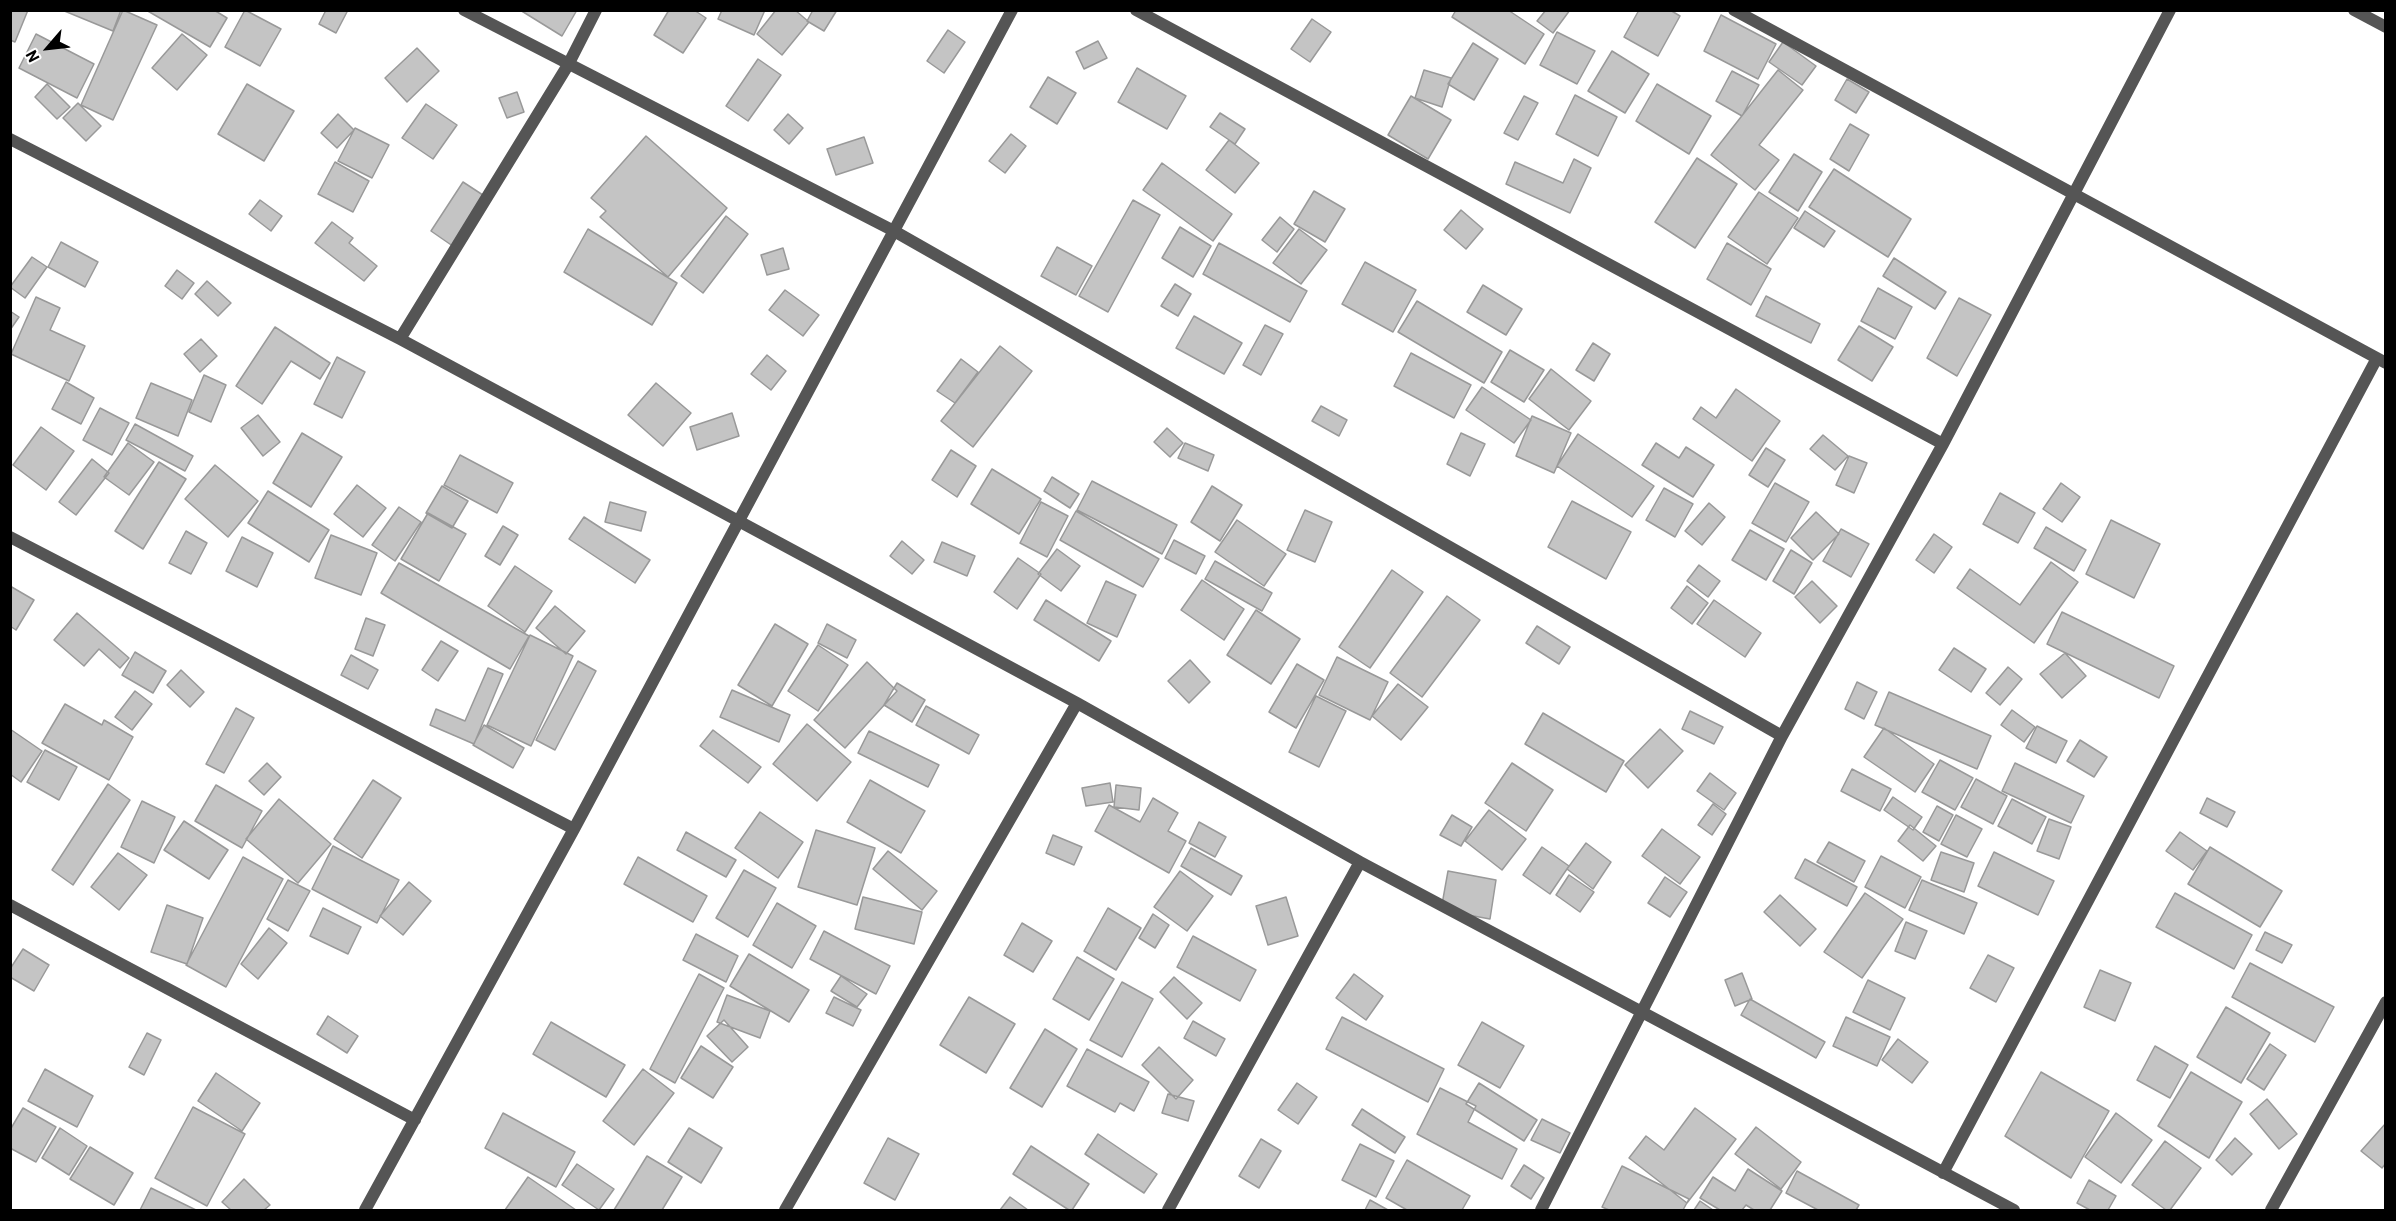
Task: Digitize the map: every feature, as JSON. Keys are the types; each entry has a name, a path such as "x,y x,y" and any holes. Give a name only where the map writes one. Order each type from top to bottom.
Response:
{"street":[{"path":"464,10 894,231 1782,736"},
{"path":"400,339 568,65 596,10"},
{"path":"364,1210 574,829 1012,10"},
{"path":"1136,10 1943,444"},
{"path":"1734,10 2381,361 1943,1173"},
{"path":"1541,1210 1640,1011 1782,736 1943,444 2075,196 2170,10"},
{"path":"2354,10 2385,27"},
{"path":"10,139 400,339 739,520 1077,703 1359,862 2014,1210"},
{"path":"10,537 574,829"},
{"path":"785,1210 1077,703"},
{"path":"1168,1210 1359,862"},
{"path":"10,905 415,1120"},
{"path":"2271,1210 2385,1002"}],"building":[{"path":"10,10 28,10 15,42 10,40"},
{"path":"62,10 121,10 113,31"},
{"path":"123,10 157,25 113,120 81,105"},
{"path":"146,10 214,10 227,18 210,47"},
{"path":"245,10 281,29 260,66 225,47"},
{"path":"326,10 348,10 336,33 319,24"},
{"path":"520,10 577,10 562,36"},
{"path":"669,10 694,10 706,18 683,53 654,35"},
{"path":"722,10 765,10 754,35 718,19"},
{"path":"776,10 795,10 809,22 782,55 757,34"},
{"path":"813,10 837,10 824,31 807,21"},
{"path":"1456,10 1508,10 1544,34 1525,64 1452,17"},
{"path":"1546,10 1570,10 1553,33 1537,21"},
{"path":"1639,10 1670,10 1680,16 1658,56 1624,37"},
{"path":"1721,15 1776,44 1758,79 1704,51"},
{"path":"1312,19 1331,32 1310,62 1291,49"},
{"path":"948,30 965,42 944,73 927,61"},
{"path":"1557,32 1595,51 1577,84 1540,65"},
{"path":"36,34 94,64 77,98 19,68"},
{"path":"182,34 207,55 177,90 152,68"},
{"path":"1098,41 1107,58 1084,69 1076,52"},
{"path":"1783,42 1816,66 1802,85 1769,62"},
{"path":"1473,43 1498,59 1474,100 1448,84"},
{"path":"417,48 439,71 407,102 385,78"},
{"path":"1612,51 1649,74 1625,113 1588,91"},
{"path":"758,59 781,75 748,121 726,106"},
{"path":"1137,68 1186,96 1167,129 1118,102"},
{"path":"1424,70 1451,78 1442,107 1415,98"},
{"path":"1778,70 1803,90 1759,145 1779,160 1755,190 1711,155"},
{"path":"1732,71 1759,85 1742,116 1716,101"},
{"path":"1048,77 1076,93 1057,124 1030,107"},
{"path":"1847,79 1869,92 1856,113 1835,100"},
{"path":"47,84 70,107 57,119 35,97"},
{"path":"247,84 294,111 264,161 218,134"},
{"path":"1657,84 1711,116 1689,154 1636,121"},
{"path":"517,92 524,112 507,118 499,98"},
{"path":"1575,95 1617,117 1598,156 1556,134"},
{"path":"1411,96 1451,120 1428,159 1388,135"},
{"path":"1524,96 1538,103 1518,140 1504,133"},
{"path":"78,103 101,126 86,141 63,118"},
{"path":"426,104 457,125 433,159 402,138"},
{"path":"1220,113 1245,129 1235,144 1210,127"},
{"path":"338,114 354,130 337,148 321,133"},
{"path":"788,114 803,128 789,144 774,130"},
{"path":"1850,124 1869,135 1849,171 1830,159"},
{"path":"355,128 389,145 372,178 338,161"},
{"path":"1011,134 1026,146 1005,173 989,161"},
{"path":"646,136 727,208 668,277 600,217 606,211 591,198"},
{"path":"864,137 873,163 836,175 827,149"},
{"path":"1229,140 1259,163 1235,193 1206,170"},
{"path":"1794,154 1822,172 1798,211 1769,192"},
{"path":"1697,158 1737,184 1695,248 1655,222"},
{"path":"1574,159 1591,168 1570,213 1506,184 1515,162 1563,183"},
{"path":"335,162 369,181 353,212 318,194"},
{"path":"1162,163 1232,214 1213,241 1143,190"},
{"path":"1834,169 1911,219 1888,257 1809,207"},
{"path":"463,182 489,199 457,249 431,231"},
{"path":"1314,191 1345,209 1325,242 1294,224"},
{"path":"1759,192 1798,218 1767,264 1728,237"},
{"path":"260,200 282,216 271,231 249,214"},
{"path":"1133,200 1160,215 1108,312 1079,296"},
{"path":"1461,210 1483,229 1466,249 1444,230"},
{"path":"1805,211 1835,231 1824,247 1794,228"},
{"path":"726,216 748,234 703,293 681,276"},
{"path":"1280,217 1294,229 1277,252 1262,240"},
{"path":"332,222 353,238 349,243 377,266 364,281 315,243"},
{"path":"1180,227 1211,246 1193,277 1162,258"},
{"path":"588,229 677,283 652,325 564,272"},
{"path":"1299,229 1327,250 1301,284 1273,263"},
{"path":"61,242 98,262 85,287 48,267"},
{"path":"1219,243 1307,291 1290,322 1203,274"},
{"path":"1727,243 1771,269 1751,305 1707,279"},
{"path":"1057,247 1092,266 1076,295 1041,276"},
{"path":"783,248 789,269 767,275 761,255"},
{"path":"32,257 47,267 25,298 10,287"},
{"path":"1894,258 1946,292 1935,309 1883,276"},
{"path":"1365,262 1416,290 1393,332 1342,304"},
{"path":"177,270 194,283 182,299 165,286"},
{"path":"207,281 231,303 218,316 195,294"},
{"path":"1175,284 1191,294 1178,316 1161,306"},
{"path":"1483,285 1522,309 1506,335 1467,312"},
{"path":"1878,288 1912,307 1895,339 1861,321"},
{"path":"785,290 819,315 803,336 769,310"},
{"path":"1766,296 1820,324 1811,343 1756,316"},
{"path":"36,297 60,308 50,330 85,346 69,381 11,354"},
{"path":"1959,298 1991,315 1957,376 1927,358"},
{"path":"1417,301 1502,352 1484,383 1398,332"},
{"path":"10,311 19,317 10,330"},
{"path":"1194,316 1242,343 1224,374 1176,348"},
{"path":"1265,325 1283,334 1261,375 1243,365"},
{"path":"1859,326 1893,347 1872,381 1838,360"},
{"path":"275,327 330,363 320,379 291,361 262,404 236,386"},
{"path":"201,339 217,356 200,372 184,354"},
{"path":"1593,343 1610,354 1594,381 1576,370"},
{"path":"1000,346 1032,371 973,447 941,421"},
{"path":"1510,350 1544,370 1524,402 1491,382"},
{"path":"1411,353 1471,385 1454,418 1394,386"},
{"path":"767,355 786,371 771,390 751,374"},
{"path":"337,357 365,372 342,418 314,404"},
{"path":"961,359 978,372 955,403 937,391"},
{"path":"1551,369 1591,401 1569,430 1529,399"},
{"path":"204,375 226,385 211,422 189,412"},
{"path":"66,382 94,398 81,424 52,409"},
{"path":"151,383 192,400 178,436 136,418"},
{"path":"656,383 691,413 663,446 628,415"},
{"path":"1482,387 1531,420 1514,443 1466,410"},
{"path":"1736,389 1780,421 1752,461 1693,419 1701,407 1716,418"},
{"path":"1321,406 1347,420 1339,436 1312,421"},
{"path":"100,408 129,423 112,455 83,440"},
{"path":"732,413 739,436 697,450 690,427"},
{"path":"258,415 280,442 263,456 241,428"},
{"path":"1532,416 1571,433 1554,473 1516,456"},
{"path":"135,424 193,456 185,471 126,440"},
{"path":"41,427 74,451 46,490 13,465"},
{"path":"1167,428 1183,443 1170,457 1154,442"},
{"path":"302,433 342,457 311,507 273,483"},
{"path":"1461,433 1485,444 1470,476 1447,464"},
{"path":"1578,434 1654,486 1632,517 1557,466"},
{"path":"1823,435 1848,456 1835,470 1810,449"},
{"path":"128,443 154,462 129,495 104,477"},
{"path":"1185,443 1214,455 1208,471 1178,458"},
{"path":"1656,443 1679,458 1686,447 1714,465 1693,497 1642,465"},
{"path":"1766,448 1785,460 1768,487 1749,475"},
{"path":"951,450 976,466 957,497 932,480"},
{"path":"460,455 513,483 497,513 444,485"},
{"path":"1849,456 1867,463 1854,493 1836,485"},
{"path":"92,459 109,473 76,515 59,502"},
{"path":"159,462 186,479 143,549 115,531"},
{"path":"215,465 258,501 228,537 185,499"},
{"path":"992,469 1041,499 1019,534 971,504"},
{"path":"1052,477 1079,494 1070,508 1044,491"},
{"path":"1092,481 1177,525 1162,554 1077,510"},
{"path":"1775,483 1809,502 1786,542 1752,523"},
{"path":"2061,483 2080,497 2062,522 2043,509"},
{"path":"357,485 386,508 363,537 334,514"},
{"path":"442,486 468,501 452,528 426,513"},
{"path":"1212,486 1242,505 1220,541 1191,522"},
{"path":"1664,488 1693,504 1675,537 1646,520"},
{"path":"268,491 329,530 309,562 248,523"},
{"path":"2000,493 2035,513 2018,543 1983,524"},
{"path":"1572,501 1631,532 1606,579 1548,547"},
{"path":"610,502 646,512 641,531 605,522"},
{"path":"1041,502 1068,516 1047,557 1020,543"},
{"path":"1709,503 1725,517 1702,545 1685,531"},
{"path":"399,507 421,522 395,561 372,545"},
{"path":"1305,510 1332,522 1315,562 1287,550"},
{"path":"1076,511 1159,559 1143,587 1060,540"},
{"path":"1816,512 1839,534 1813,560 1791,538"},
{"path":"428,513 466,534 439,581 401,559"},
{"path":"584,517 650,560 635,583 569,539"},
{"path":"1237,520 1286,554 1264,586 1215,552"},
{"path":"2111,520 2160,544 2134,598 2086,574"},
{"path":"503,526 518,535 500,565 485,556"},
{"path":"2046,527 2086,550 2074,571 2034,548"},
{"path":"1841,529 1869,544 1851,577 1823,561"},
{"path":"1750,530 1784,549 1766,580 1732,560"},
{"path":"186,531 207,543 191,574 169,563"},
{"path":"1934,534 1952,547 1934,573 1916,560"},
{"path":"331,535 377,553 361,595 315,578"},
{"path":"242,537 273,553 257,587 226,571"},
{"path":"1174,540 1205,556 1196,574 1165,558"},
{"path":"902,541 924,560 912,574 890,556"},
{"path":"942,542 975,556 967,576 934,562"},
{"path":"1057,549 1080,566 1061,591 1038,574"},
{"path":"1791,550 1812,563 1794,594 1773,581"},
{"path":"1018,558 1041,574 1017,609 994,592"},
{"path":"1215,561 1272,593 1262,611 1205,579"},
{"path":"2051,562 2078,582 2034,643 1957,588 1970,569 2020,605"},
{"path":"399,563 529,636 510,669 381,593"},
{"path":"1699,565 1720,581 1708,597 1687,581"},
{"path":"515,566 552,591 525,632 488,606"},
{"path":"1392,570 1423,592 1370,668 1339,647"},
{"path":"1202,580 1244,609 1224,640 1181,610"},
{"path":"1106,581 1136,595 1117,637 1087,623"},
{"path":"1812,581 1837,606 1820,623 1795,597"},
{"path":"10,586 34,600 16,630 10,626"},
{"path":"1687,586 1708,603 1692,624 1671,608"},
{"path":"1447,596 1480,620 1422,697 1390,673"},
{"path":"1046,600 1111,641 1099,661 1034,620"},
{"path":"1714,600 1761,633 1745,657 1697,624"},
{"path":"555,606 585,631 566,654 536,628"},
{"path":"1256,610 1300,639 1271,684 1227,655"},
{"path":"2062,612 2174,666 2159,698 2047,644"},
{"path":"77,613 129,658 120,668 99,649 84,666 54,640"},
{"path":"366,618 385,625 373,656 355,649"},
{"path":"775,624 808,644 772,706 738,685"},
{"path":"827,624 856,640 847,658 818,643"},
{"path":"1537,626 1570,647 1559,664 1526,643"},
{"path":"530,635 573,656 531,746 487,725"},
{"path":"441,641 458,651 438,681 422,670"},
{"path":"818,645 848,665 818,711 788,691"},
{"path":"1954,648 1986,669 1971,692 1939,670"},
{"path":"135,652 166,671 153,693 122,675"},
{"path":"2065,653 2086,676 2062,698 2040,674"},
{"path":"351,655 378,670 368,689 341,675"},
{"path":"1337,657 1388,682 1370,720 1319,695"},
{"path":"1190,660 1210,682 1189,703 1168,681"},
{"path":"578,661 596,671 555,750 536,740"},
{"path":"867,662 897,691 845,748 814,720"},
{"path":"1297,664 1324,680 1296,728 1269,712"},
{"path":"2008,667 2022,679 2000,705 1986,693"},
{"path":"488,668 503,674 474,744 430,725 436,709 465,721"},
{"path":"181,670 204,692 190,707 167,685"},
{"path":"1857,682 1877,692 1864,719 1845,709"},
{"path":"897,683 925,700 912,722 884,705"},
{"path":"1398,684 1428,707 1401,740 1372,716"},
{"path":"732,690 790,715 779,742 720,717"},
{"path":"135,691 152,704 132,730 115,717"},
{"path":"1889,692 1991,736 1977,769 1875,725"},
{"path":"1316,696 1346,711 1319,767 1289,752"},
{"path":"65,704 102,725 104,720 133,737 109,780 42,743"},
{"path":"926,706 979,735 969,754 916,725"},
{"path":"236,708 254,718 224,773 206,764"},
{"path":"2012,710 2035,727 2024,742 2001,725"},
{"path":"1690,711 1723,727 1714,744 1682,729"},
{"path":"1543,713 1624,761 1606,792 1525,744"},
{"path":"807,724 851,762 817,801 773,764"},
{"path":"484,725 524,748 513,768 473,745"},
{"path":"2037,726 2067,741 2056,763 2026,748"},
{"path":"1884,728 1934,764 1915,792 1864,757"},
{"path":"10,729 42,751 21,782 10,774"},
{"path":"1660,729 1683,751 1648,788 1625,765"},
{"path":"713,730 761,767 748,783 700,746"},
{"path":"869,731 939,765 928,787 858,753"},
{"path":"2080,740 2107,757 2094,777 2067,761"},
{"path":"45,750 77,767 59,800 27,782"},
{"path":"1940,760 1973,778 1955,810 1922,792"},
{"path":"267,763 281,777 264,795 249,781"},
{"path":"1512,763 1553,790 1526,831 1485,803"},
{"path":"2015,763 2084,796 2071,823 2002,791"},
{"path":"1852,769 1891,789 1880,811 1841,791"},
{"path":"1710,773 1736,793 1724,810 1697,791"},
{"path":"1976,779 2007,796 1993,824 1961,807"},
{"path":"373,780 401,798 362,858 334,839"},
{"path":"870,780 925,811 901,853 847,822"},
{"path":"1110,783 1113,802 1086,806 1082,788"},
{"path":"108,784 130,800 73,885 52,870"},
{"path":"216,785 262,811 242,848 195,821"},
{"path":"1116,785 1141,788 1139,810 1114,807"},
{"path":"1893,797 1922,817 1913,830 1884,810"},
{"path":"1153,798 1178,813 1168,831 1186,841 1169,873 1095,831 1109,805 1140,822"},
{"path":"2207,798 2235,812 2227,827 2200,813"},
{"path":"279,799 331,844 298,883 246,839"},
{"path":"2012,799 2046,817 2032,844 1998,826"},
{"path":"142,801 175,817 154,863 121,847"},
{"path":"1713,804 1726,814 1712,835 1698,825"},
{"path":"1937,806 1953,815 1939,841 1923,832"},
{"path":"1489,810 1526,839 1502,870 1465,841"},
{"path":"760,812 803,842 778,878 735,848"},
{"path":"1452,815 1472,827 1461,846 1440,835"},
{"path":"1956,815 1982,829 1967,857 1941,844"},
{"path":"2049,819 2071,827 2059,859 2037,851"},
{"path":"184,821 228,850 209,879 164,850"},
{"path":"1199,822 1226,837 1215,857 1189,843"},
{"path":"1910,825 1936,846 1923,861 1898,841"},
{"path":"1662,829 1700,857 1680,884 1642,856"},
{"path":"816,830 875,848 857,905 798,887"},
{"path":"686,832 736,860 726,877 677,850"},
{"path":"2180,832 2207,851 2193,870 2166,851"},
{"path":"1053,835 1082,847 1074,865 1046,853"},
{"path":"1829,842 1865,861 1854,882 1817,862"},
{"path":"1586,843 1611,862 1593,889 1567,869"},
{"path":"333,846 399,880 377,923 312,889"},
{"path":"1542,847 1569,866 1550,894 1523,875"},
{"path":"2210,847 2282,891 2260,927 2188,884"},
{"path":"1191,848 1242,876 1231,895 1181,866"},
{"path":"888,851 937,891 922,910 873,869"},
{"path":"1941,852 1974,863 1964,892 1931,880"},
{"path":"1994,852 2054,881 2038,915 1978,886"},
{"path":"118,853 147,875 119,910 91,887"},
{"path":"1881,856 1921,877 1905,908 1865,887"},
{"path":"243,857 283,879 226,987 186,965"},
{"path":"638,857 707,896 693,922 624,884"},
{"path":"1805,859 1857,887 1847,906 1795,878"},
{"path":"744,870 776,888 748,937 716,918"},
{"path":"1180,871 1213,896 1187,931 1154,907"},
{"path":"1448,871 1496,880 1490,919 1441,910"},
{"path":"1569,875 1594,892 1580,912 1556,895"},
{"path":"1665,877 1687,892 1670,917 1648,903"},
{"path":"288,880 310,891 288,931 267,919"},
{"path":"1922,880 1977,903 1964,934 1909,910"},
{"path":"409,882 431,901 403,935 380,916"},
{"path":"1865,893 1903,919 1862,978 1824,952"},
{"path":"2175,893 2252,935 2234,969 2156,927"},
{"path":"1780,895 1816,929 1800,946 1764,912"},
{"path":"863,897 922,912 914,944 855,929"},
{"path":"1286,897 1298,936 1268,945 1256,906"},
{"path":"777,903 816,926 792,968 753,945"},
{"path":"167,905 203,918 187,964 151,952"},
{"path":"323,908 361,927 348,954 310,936"},
{"path":"1108,908 1141,928 1116,970 1084,951"},
{"path":"1153,914 1169,925 1155,948 1139,938"},
{"path":"1906,922 1927,931 1915,959 1895,951"},
{"path":"1022,923 1052,941 1033,972 1004,955"},
{"path":"269,928 287,943 258,979 241,964"},
{"path":"824,931 890,966 876,994 810,959"},
{"path":"2265,932 2292,945 2282,963 2256,950"},
{"path":"696,934 738,956 726,982 683,960"},
{"path":"1193,936 1256,970 1240,1001 1177,967"},
{"path":"23,949 49,965 34,991 10,977 10,969"},
{"path":"749,954 809,990 789,1022 730,986"},
{"path":"1988,955 2014,968 1996,1002 1970,988"},
{"path":"1077,957 1114,979 1089,1020 1053,999"},
{"path":"2250,963 2334,1007 2315,1042 2232,997"},
{"path":"2100,970 2131,983 2115,1021 2084,1007"},
{"path":"1742,973 1752,999 1735,1006 1725,980"},
{"path":"699,974 724,988 675,1083 650,1069"},
{"path":"1354,974 1383,996 1366,1020 1336,998"},
{"path":"841,976 867,994 857,1007 831,991"},
{"path":"1174,977 1202,1003 1187,1019 1160,992"},
{"path":"1868,980 1905,998 1890,1030 1853,1012"},
{"path":"1122,982 1153,999 1122,1057 1090,1040"},
{"path":"727,995 770,1011 760,1038 717,1022"},
{"path":"834,997 861,1010 853,1026 826,1013"},
{"path":"969,997 1015,1024 986,1073 940,1045"},
{"path":"1750,999 1825,1042 1816,1058 1741,1015"},
{"path":"2226,1007 2270,1033 2241,1083 2197,1057"},
{"path":"328,1016 358,1036 347,1053 317,1034"},
{"path":"1342,1017 1444,1069 1428,1102 1326,1049"},
{"path":"1846,1017 1890,1037 1877,1066 1833,1046"},
{"path":"724,1020 748,1047 732,1062 707,1036"},
{"path":"1193,1021 1225,1039 1216,1056 1184,1038"},
{"path":"551,1022 625,1065 606,1097 533,1054"},
{"path":"1482,1022 1524,1046 1500,1088 1458,1065"},
{"path":"1045,1029 1077,1049 1042,1107 1010,1088"},
{"path":"147,1033 161,1040 144,1075 129,1067"},
{"path":"1898,1039 1928,1062 1912,1083 1882,1060"},
{"path":"2270,1044 2286,1055 2264,1090 2247,1079"},
{"path":"701,1046 733,1067 713,1098 681,1078"},
{"path":"2155,1046 2188,1065 2170,1098 2137,1080"},
{"path":"1159,1047 1193,1080 1176,1099 1142,1065"},
{"path":"1087,1049 1149,1082 1134,1111 1120,1103 1115,1112 1067,1086"},
{"path":"45,1069 93,1096 77,1127 28,1101"},
{"path":"643,1069 674,1093 634,1145 603,1121"},
{"path":"2041,1072 2109,1111 2071,1178 2005,1136"},
{"path":"2191,1072 2242,1102 2209,1158 2158,1126"},
{"path":"216,1073 260,1103 242,1131 198,1101"},
{"path":"1297,1083 1317,1097 1298,1124 1278,1110"},
{"path":"1479,1083 1537,1120 1524,1141 1466,1104"},
{"path":"1440,1088 1476,1106 1468,1122 1517,1149 1502,1179 1417,1134"},
{"path":"1168,1094 1194,1101 1188,1121 1162,1113"},
{"path":"2267,1099 2297,1134 2279,1149 2250,1114"},
{"path":"193,1107 245,1134 207,1206 155,1178"},
{"path":"23,1108 56,1127 36,1162 10,1148 10,1130"},
{"path":"1695,1108 1736,1139 1687,1203 1629,1158 1646,1136 1664,1150"},
{"path":"1362,1109 1405,1137 1395,1153 1352,1125"},
{"path":"503,1113 575,1152 556,1187 485,1148"},
{"path":"2116,1113 2152,1140 2121,1183 2085,1157"},
{"path":"1542,1119 1570,1133 1560,1153 1531,1140"},
{"path":"2386,1123 2386,1163 2382,1168 2361,1151"},
{"path":"1756,1127 1801,1162 1781,1189 1735,1154"},
{"path":"60,1128 87,1146 69,1175 42,1158"},
{"path":"689,1128 722,1148 701,1183 668,1162"},
{"path":"1098,1134 1157,1174 1144,1193 1085,1154"},
{"path":"888,1138 919,1154 895,1200 864,1183"},
{"path":"2235,1138 2252,1154 2232,1175 2216,1160"},
{"path":"1261,1139 1281,1151 1259,1188 1239,1176"},
{"path":"2165,1141 2201,1168 2170,1210 2166,1210 2132,1185"},
{"path":"1360,1144 1394,1161 1376,1197 1342,1180"},
{"path":"1031,1146 1089,1184 1072,1210 1013,1174"},
{"path":"90,1147 133,1173 114,1205 70,1179"},
{"path":"647,1156 682,1177 662,1210 614,1210"},
{"path":"1407,1160 1470,1196 1462,1210 1407,1210 1386,1198"},
{"path":"577,1164 614,1189 599,1210 562,1185"},
{"path":"1524,1165 1544,1178 1531,1199 1511,1186"},
{"path":"1622,1166 1689,1199 1683,1210 1609,1210 1602,1207"},
{"path":"1748,1169 1782,1191 1770,1210 1754,1210 1746,1205 1742,1210 1720,1210 1700,1198 1713,1177 1735,1191"},
{"path":"1797,1171 1859,1205 1856,1210 1818,1210 1786,1193"},
{"path":"528,1177 576,1210 505,1210"},
{"path":"244,1179 270,1205 264,1210 231,1210 222,1202"},
{"path":"2089,1180 2116,1196 2108,1210 2090,1210 2077,1203"},
{"path":"151,1188 196,1210 140,1210"},
{"path":"1010,1197 1028,1210 1000,1210"},
{"path":"1370,1200 1388,1210 1365,1210"},
{"path":"1700,1201 1713,1210 1694,1210"}]}
